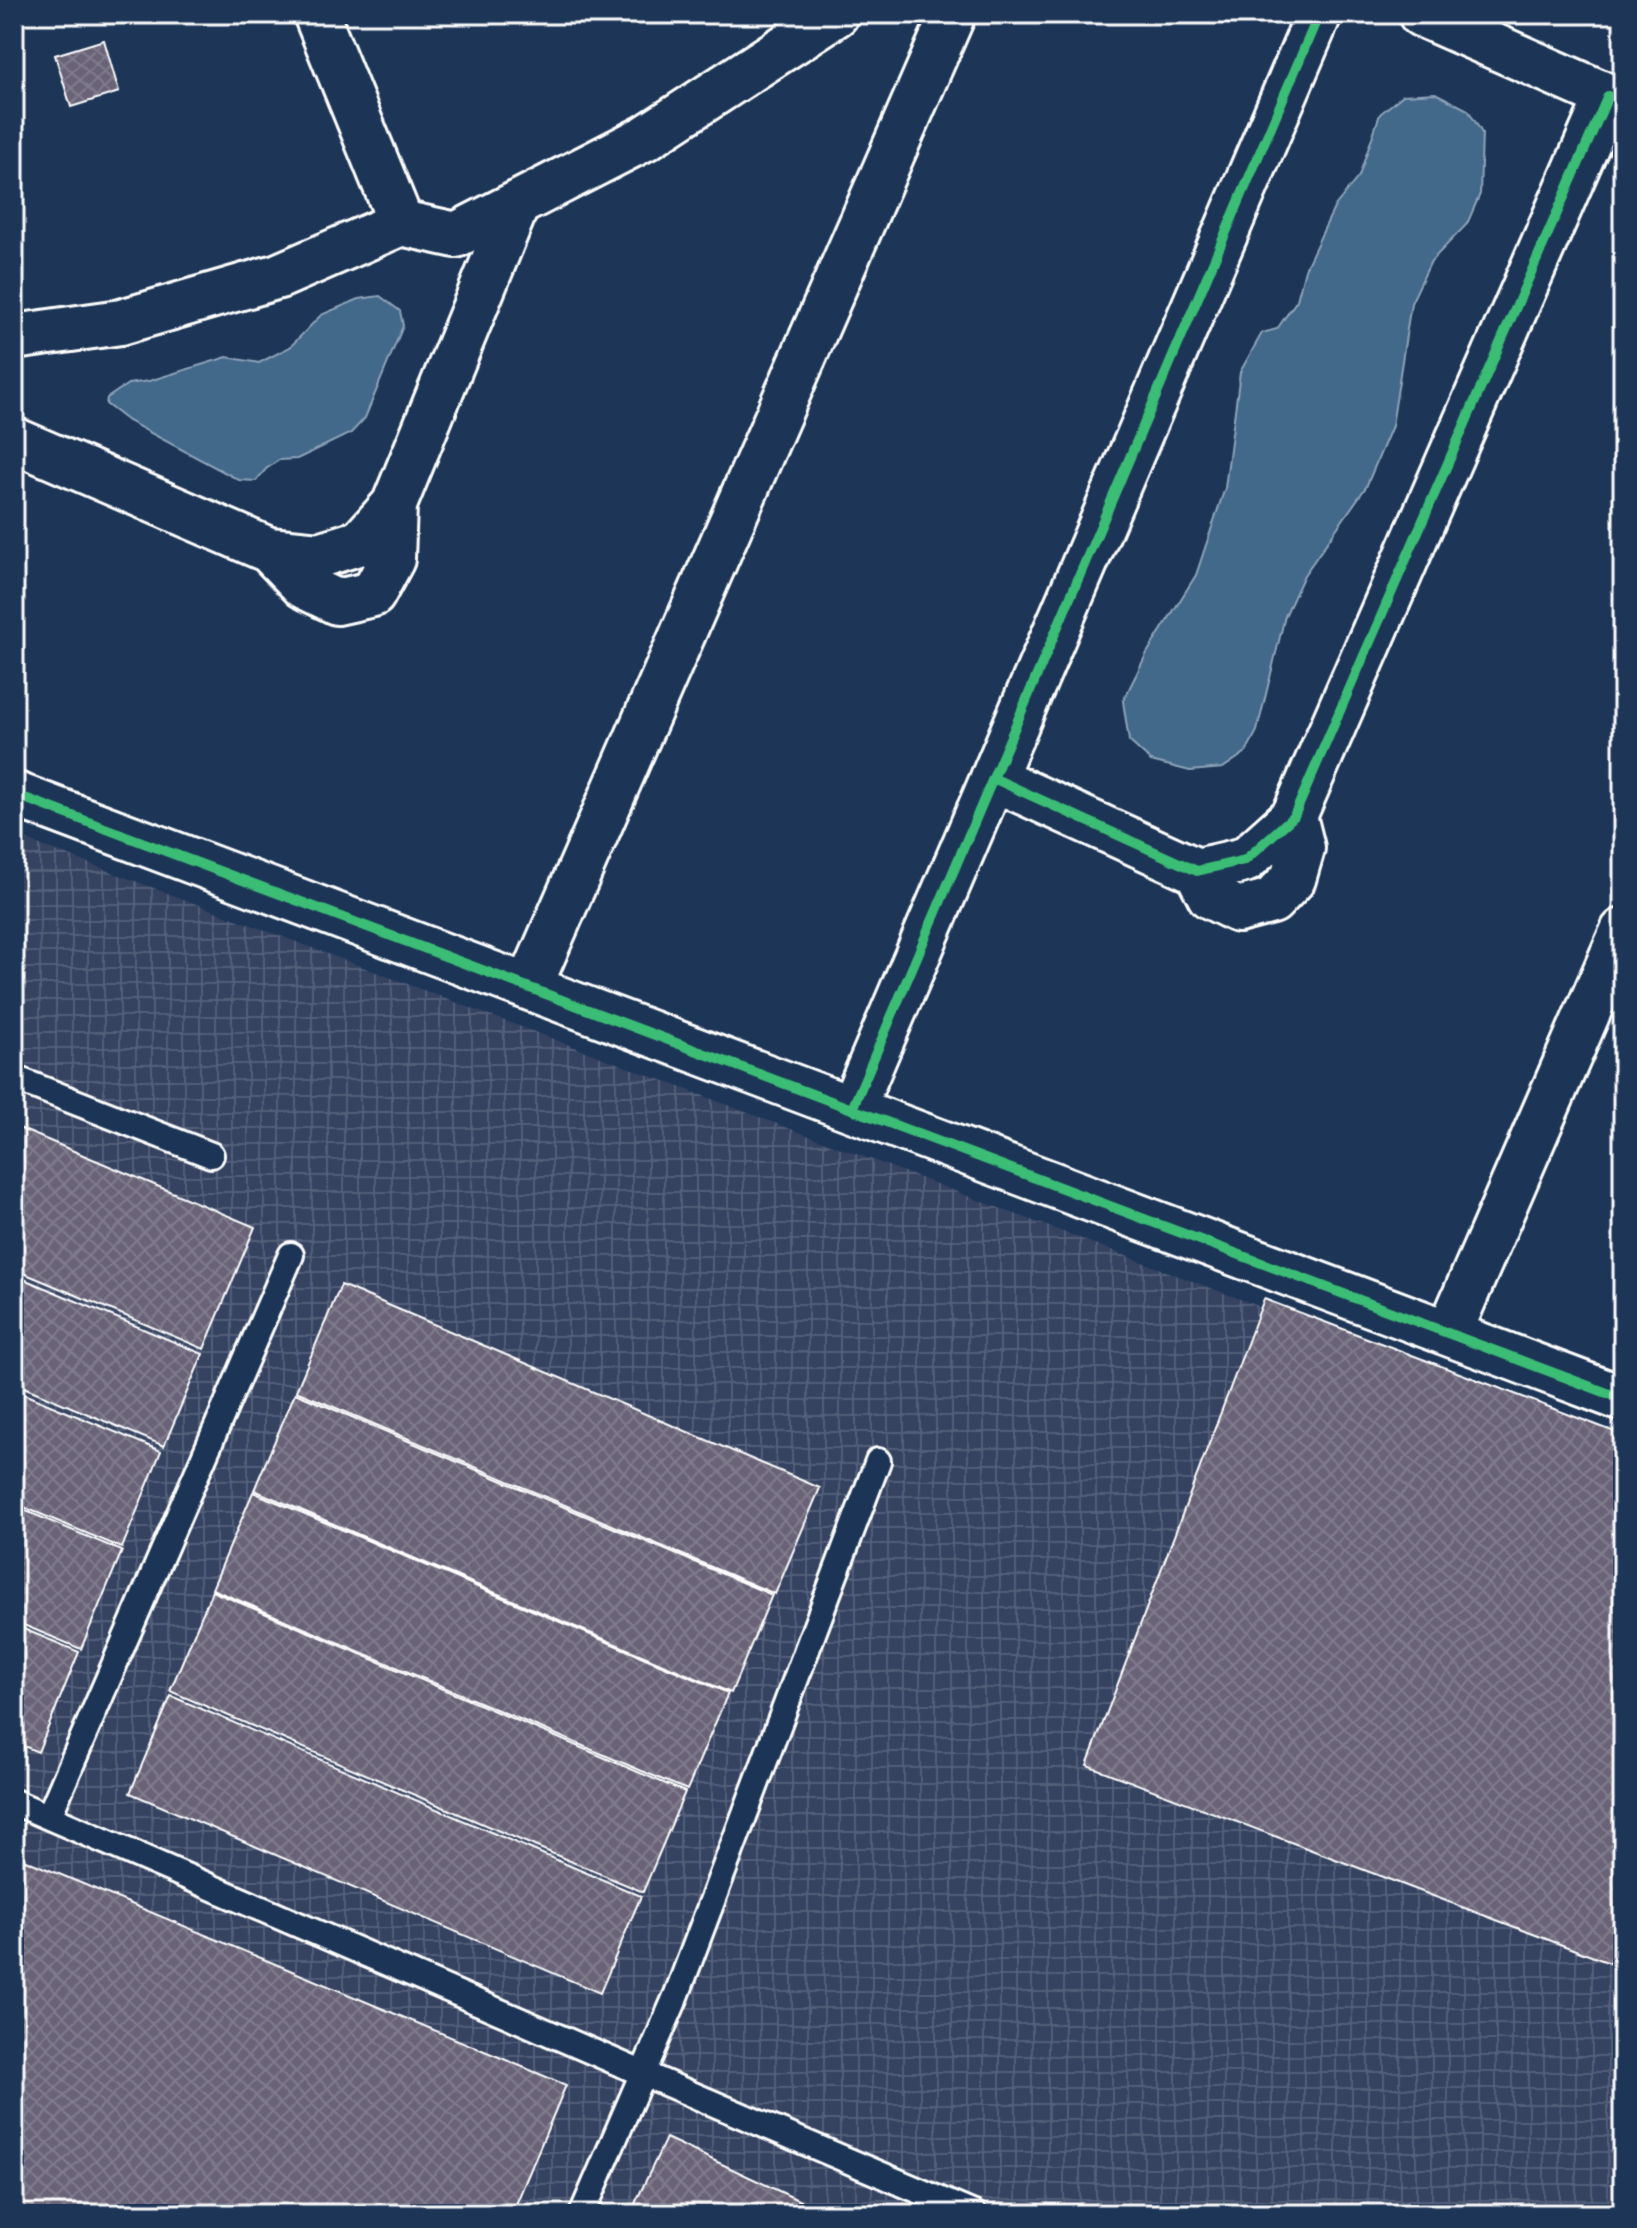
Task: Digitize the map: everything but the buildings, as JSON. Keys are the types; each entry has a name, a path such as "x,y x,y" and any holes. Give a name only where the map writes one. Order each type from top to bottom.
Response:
{"street":[{"path":"316,14 401,223"},
{"path":"14,337 121,322 279,276 401,223 456,235 647,137 836,14"},
{"path":"529,987 953,14"},
{"path":"852,1109 1319,14"},
{"path":"993,778 1197,871 1210,896 1238,910 1272,901 1293,879 1302,848 1294,816 1615,100 1421,14"},
{"path":"14,440 269,550 304,586 337,602 373,594 392,559 394,505 517,204"},
{"path":"14,794 1623,1399"},
{"path":"1449,1333 1623,931"}],"lane":[{"path":"14,1078 211,1155"},
{"path":"49,1816 291,1255"},
{"path":"582,2214 677,1994 878,1461"},
{"path":"14,1802 974,2214"}],"shaded area":[{"path":"1435,93 1468,110 1482,133 1480,194 1467,224 1431,261 1411,303 1392,426 1366,487 1304,575 1285,616 1257,731 1246,752 1223,768 1190,771 1151,761 1129,741 1123,701 1147,653 1196,575 1225,488 1240,372 1262,333 1277,329 1297,300 1305,269 1335,206 1359,176 1380,114 1403,95"},
{"path":"380,296 400,311 403,326 365,418 351,433 297,459 279,460 256,481 239,480 128,421 106,404 107,398 128,384 149,381 227,357 259,363 290,347 321,315 359,299"},
{"path":"14,835 1623,1444 1623,2214 14,2214"}],"cycle path":[{"path":"852,1109 1319,14"},
{"path":"993,778 1197,871 1245,860 1294,816 1608,96"},
{"path":"14,794 1623,1399"}]}
